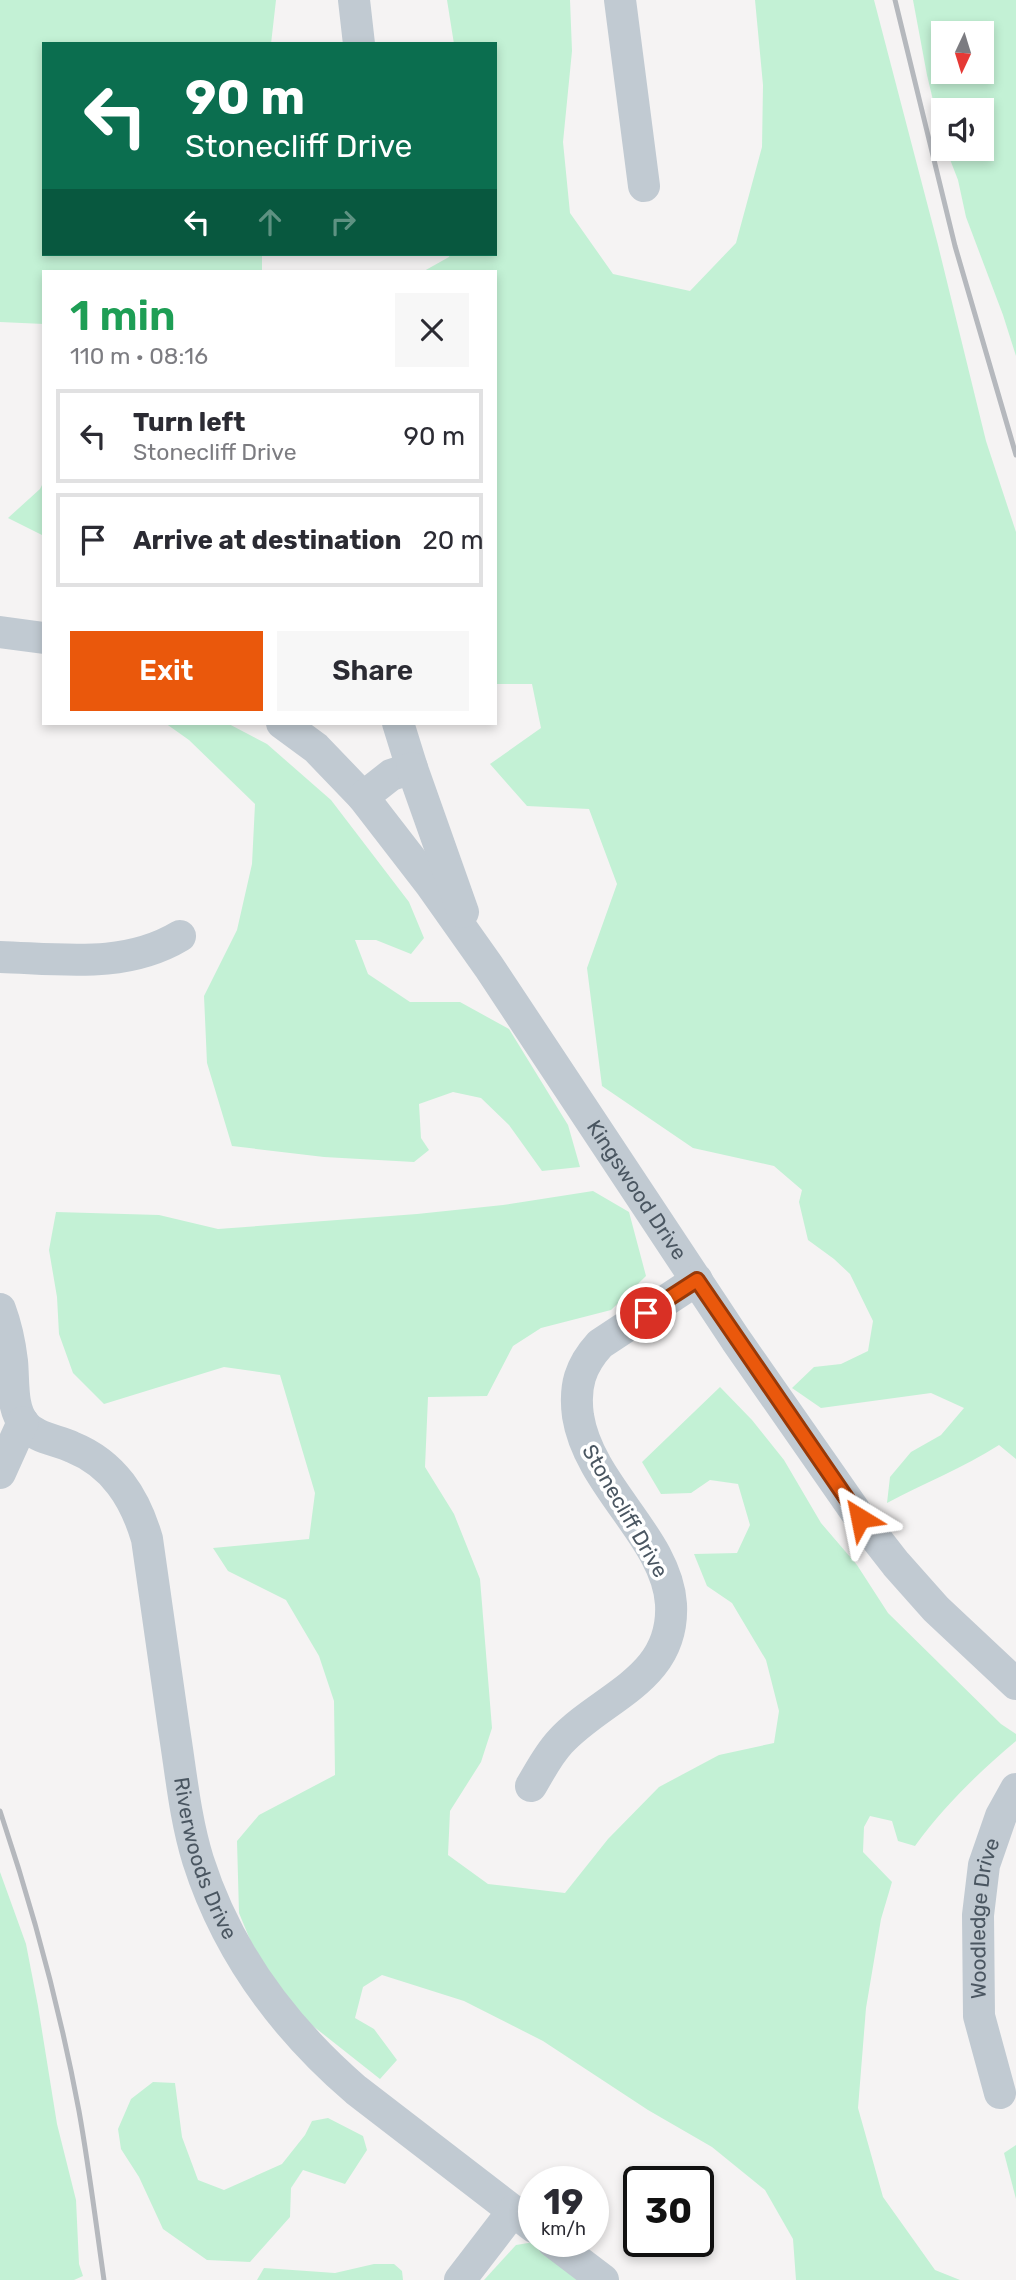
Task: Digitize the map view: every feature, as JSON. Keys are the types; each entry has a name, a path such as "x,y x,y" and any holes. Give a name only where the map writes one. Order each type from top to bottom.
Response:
{"street":[{"path":"354,0 359,42"},
{"path":"620,0 643,186"},
{"path":"0,632 42,638"},
{"name":"Kingswood Drive","path":"285,725 316,748 363,797 431,885 860,1518 936,1609 1016,1684"},
{"name":"Kingswood Drive","path":"399,725 477,950"},
{"path":"363,797 391,775 412,768"},
{"path":"0,957 103,960 135,956 161,947 180,936"},
{"name":"Stonecliff Drive","path":"531,1786 560,1741 641,1677 660,1654 667,1637 671,1621 669,1586 653,1552 589,1454 580,1430 576,1401 578,1380 587,1358 600,1344 697,1280"},
{"path":"0,1309 12,1359 17,1410 23,1422 0,1472"},
{"name":"Riverwoods Drive","path":"23,1422 38,1435 74,1447 96,1460 112,1473 127,1491 139,1513 147,1539 186,1812 202,1870 236,1948 285,2019 328,2066 518,2215"},
{"name":"Woodledge Drive","path":"1000,2093 979,2016 978,1915 984,1865 1001,1816 1016,1789"},
{"path":"460,2280 518,2224"},
{"path":"573,2257 603,2280"}],"green space":[{"path":"0,0 276,0 271,42 42,42 42,256 262,256 262,270 42,270 42,324 0,322"},
{"path":"447,0 570,0 572,51 563,142 570,213 613,274 690,291 736,243 762,147 763,85 755,0 874,0 986,441 1016,532 1016,1459 999,1445 887,1503 890,1477 911,1452 941,1435 964,1408 931,1393 821,1408 792,1388 814,1367 841,1364 868,1351 873,1321 850,1274 808,1240 799,1202 802,1190 774,1166 693,1148 602,1086 587,968 617,884 589,809 527,806 490,764 541,728 532,684 497,684 497,270 426,270 449,256 497,256 497,42 454,42"},
{"path":"913,0 1016,0 1016,356 966,217 951,161 994,161 994,98 932,98"},
{"path":"42,485 42,535 8,518"},
{"path":"168,725 231,725 267,744 331,800 409,902 424,938 411,954 376,940 355,940 368,974 410,1002 460,1002 509,1029 568,1125 580,1167 542,1171 509,1125 481,1098 453,1092 419,1104 421,1138 429,1150 414,1162 324,1157 232,1146 207,1063 204,996 237,930 252,864 255,804 189,740"},
{"path":"593,1191 629,1212 646,1276 611,1310 541,1328 513,1346 487,1396 428,1397 425,1467 454,1514 480,1579 492,1728 481,1762 450,1811 448,1855 488,1884 565,1893 608,1839 659,1787 719,1755 774,1743 779,1711 766,1660 732,1603 707,1586 694,1554 737,1553 750,1525 738,1484 710,1480 691,1493 661,1494 642,1462 720,1387 752,1420 784,1460 821,1523 857,1565 888,1613 1001,1724 1016,1734 1016,1741 962,1791 915,1846 898,1841 892,1821 870,1816 864,1827 863,1852 892,1882 881,1919 866,2008 858,2108 883,2197 935,2270 960,2280 796,2280 793,2239 765,2190 712,2147 648,2110 543,2041 464,2001 382,1975 363,1987 355,2018 374,2029 397,2060 380,2079 294,2011 256,1954 239,1913 237,1841 259,1815 335,1775 334,1701 319,1656 286,1600 228,1571 213,1548 309,1539 315,1493 280,1375 224,1367 104,1404 73,1373 59,1334 57,1297 49,1250 56,1212 159,1215 218,1229 417,1214 503,1205"},
{"path":"0,1872 26,1944 57,2124 76,2200 79,2264 83,2276 74,2280 0,2280"},
{"path":"153,2082 175,2083 182,2137 198,2180 224,2190 282,2164 305,2135 312,2121 328,2118 363,2136 367,2150 345,2184 303,2170 291,2188 290,2217 250,2262 207,2260 163,2229 139,2177 121,2149 118,2129 131,2099"},
{"path":"1016,2145 1016,2199 1004,2153"},
{"path":"516,2245 518,2257 552,2257 580,2280 484,2280"},
{"path":"374,2264 394,2264 402,2271 403,2280 257,2280 264,2268 335,2273"}],"railway":[{"path":"895,0 955,246 1016,455"},
{"path":"0,1811 24,1885 72,2073 104,2280"}],"route":[{"path":"646,1313 697,1280 860,1518"}]}
